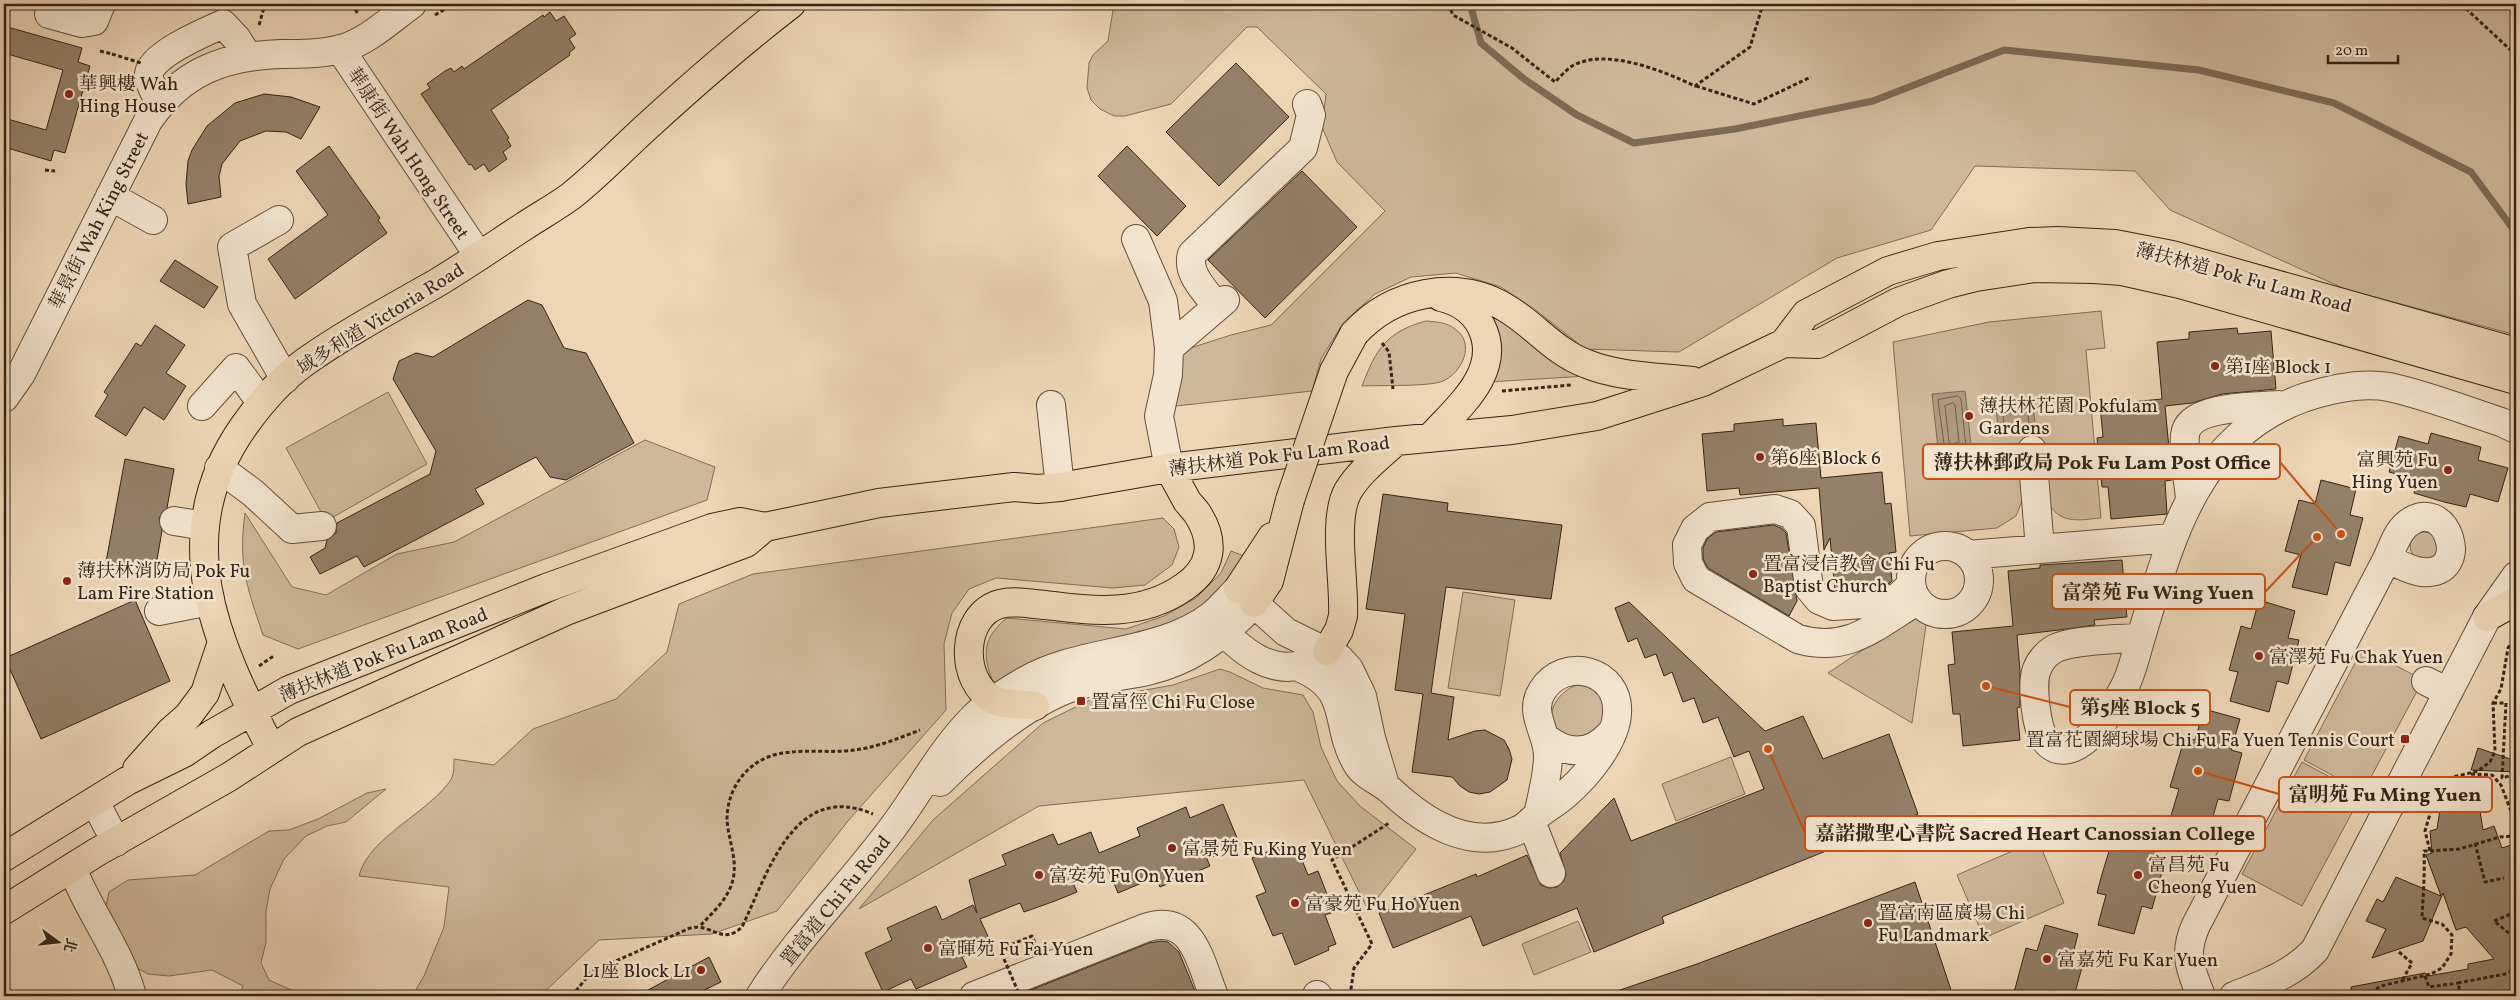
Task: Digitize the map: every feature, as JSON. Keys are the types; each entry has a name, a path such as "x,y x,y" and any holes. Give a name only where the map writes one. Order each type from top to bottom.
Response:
{"main road":[{"name":"域多利道 Victoria Road","path":"271,748 251,711 222,642 210,601 203,555 209,498 232,442 261,402 303,363 479,256 570,196 728,53 791,4"},
{"name":"薄扶林道 Pok Fu Lam Road","path":"15,851 127,781 184,753 251,711 289,690 546,588 712,528 740,522 765,527 879,503 1014,487 1038,489 1060,487 1169,468 1396,441 1529,428 1597,416 1703,382 1784,343 1806,314 1888,271 1938,256 2058,241 2115,244 2172,255 2516,352"},
{"name":"薄扶林道 Pok Fu Lam Road","path":"1784,343 1818,344 1898,302 1967,279 2035,268 2094,269 2122,271 2180,284 2516,380"},
{"path":"1246,596 1269,581 1290,500 1334,371 1354,334 1374,315 1388,307 1425,294 1461,292 1493,301 1517,316 1558,349 1588,365 1619,372 1703,382"},
{"path":"1425,294 1452,300 1471,312 1482,329 1487,346 1486,364 1476,385 1430,438"},
{"path":"1326,651 1339,630 1343,616 1339,527 1342,502 1354,482 1396,441"},
{"path":"1035,706 994,700 978,682 972,671 969,657 973,631 984,613 992,607 1011,603 1096,611 1133,609 1149,605 1177,592 1188,584 1204,567 1209,558 1208,536 1197,513 1169,468"},
{"name":"薄扶林道 Pok Fu Lam Road","path":"4,910 229,776 271,748 330,716 566,611 746,543 765,527"},
{"path":"2487,617 2516,601"},
{"path":"127,781 170,732 188,716 205,692 222,642"}],"street":[{"path":"52,4 49,14 82,23 94,21 101,4"},
{"name":"華景街 Wah King Street","path":"4,398 21,374 148,121 175,88 216,64 248,57 309,54 340,49 421,11"},
{"path":"160,104 148,76 151,68 172,49 190,38 223,24 237,39 248,57"},
{"name":"華康街 Wah Hong Street","path":"340,49 479,256"},
{"path":"1169,348 1221,303 1192,273 1190,263 1192,254 1303,148 1311,115 1307,104"},
{"path":"110,196 153,220"},
{"path":"279,220 232,247 242,304 285,380"},
{"path":"1136,240 1163,300 1169,348 1168,375 1159,408 1169,468"},
{"path":"202,406 236,368 261,402"},
{"path":"2141,637 2066,645 2053,649 2043,658 2036,670 2034,683 2038,727 2046,741 2059,748 2075,748 2088,740 2125,688 2141,637 2172,538 2190,498 2209,469 2231,443 2258,421 2287,404 2320,392 2355,386 2388,387 2501,422 2516,429"},
{"path":"2190,498 2185,433 2196,418 2212,411 2287,404"},
{"path":"1050,405 1060,487"},
{"path":"2032,450 2040,549"},
{"path":"220,468 253,493 292,529 322,526"},
{"path":"1775,509 1790,514 1801,526 1809,588 1819,600 1833,606 1880,604 1914,593 1849,640 1832,644 1815,644 1798,639 1696,579 1688,563 1687,545 1695,529 1710,517 1775,509"},
{"path":"174,521 205,526"},
{"path":"1968,555 2172,538"},
{"path":"1946,546 1958,549 1968,555 1975,564 1978,575 1974,597 1967,606 1958,612 1936,613 1925,608 1914,593 1912,573 1916,562 1924,553 1946,546"},
{"path":"2201,996 2189,961 2188,953 2192,935 2386,558"},
{"path":"2234,996 2284,976 2315,950 2437,686 2516,576"},
{"path":"1246,596 1286,632 1326,651 1344,663 1362,696 1370,738 1385,785"},
{"name":"置富道 Chi Fu Road","path":"886,824 976,748 1035,706 1063,691 1083,684 1168,665 1189,657 1246,596"},
{"path":"159,611 210,601"},
{"path":"1218,625 1248,654 1266,662 1283,667 1299,667 1318,675 1330,687 1337,701 1356,763 1366,774 1385,785 1409,808 1430,823 1468,836 1492,838 1509,834 1535,818 1559,800 1587,772 1603,751 1617,720 1618,706 1611,688 1598,675 1585,670 1572,670 1559,674 1549,681 1541,692 1537,704 1537,717 1546,738 1548,765 1535,818 1552,873"},
{"name":"置富道 Chi Fu Road","path":"760,996 886,824 926,778 965,726 994,700 1050,668 1155,641 1189,628 1218,625"},
{"path":"1299,667 1315,660 1326,651"},
{"path":"1546,738 1561,748 1575,752 1589,749 1602,743 1611,733"},
{"path":"95,802 116,842"},
{"path":"72,868 79,886 126,973 132,996"},
{"path":"974,996 1145,928 1162,924 1178,927 1188,936 1214,996"}],"path":[{"path":"258,28 265,4"},
{"path":"352,4 361,18"},
{"path":"421,11 454,4"},
{"path":"1448,4 1453,14 1512,48 1555,82 1572,66 1600,59 1656,68 1695,86 1754,104 1811,77"},
{"path":"1695,86 1750,47 1763,4"},
{"path":"2461,4 2516,55"},
{"path":"100,51 142,63"},
{"path":"45,170 54,172"},
{"path":"1381,342 1389,352 1393,389"},
{"path":"1499,391 1576,385"},
{"path":"2430,851 2425,831 2430,814 2430,788 2440,780 2478,771 2490,762 2495,751 2493,703 2501,689 2508,648 2516,635"},
{"path":"2493,703 2506,703 2502,778 2516,774"},
{"path":"572,996 591,972 680,932 700,926 717,908 732,883 734,858 727,819 732,792 739,778 758,762 770,756 789,753 855,750 880,745 920,730"},
{"path":"2466,774 2492,775 2501,785 2516,824"},
{"path":"700,926 728,935 742,927 782,845 794,828 810,815 830,807 842,806 865,810 874,814 886,824"},
{"path":"1350,996 1354,968 1372,944 1332,860 1389,823"},
{"path":"2365,996 2381,986 2431,974 2442,968 2451,954 2452,935 2442,924 2422,918 2422,900 2425,884 2424,851 2459,849 2475,843 2514,836 2516,853"},
{"path":"2475,843 2485,882 2504,878"},
{"path":"2516,912 2494,921 2516,939"},
{"path":"1005,947 1032,936 1036,946 1028,949"},
{"path":"2399,952 2412,963 2401,981"},
{"path":"1012,956 1004,959 1020,996"},
{"path":"2401,981 2425,976 2430,987 2458,983 2516,969"},
{"path":"2458,983 2461,996"}],"shaded area":[{"path":"1114,4 2516,4 2516,335 2345,289 2170,210 2135,171 1975,166 1931,230 1837,258 1679,352 1585,349 1537,311 1501,287 1456,273 1411,277 1375,294 1343,323 1321,359 1312,391 1167,407 1181,351 1271,325 1385,211 1337,162 1322,127 1326,94 1257,27 1247,27 1171,104 1125,116 1114,116 1100,109 1091,100 1087,88 1089,63 1093,55 1108,41"},
{"path":"1479,306 1587,376 1489,382"},
{"path":"2101,311 2105,348 2086,350 2101,518 2070,519 2058,514 2047,501 2024,496 2016,516 1997,528 1910,536 1893,342 1989,322"},
{"path":"1426,321 1448,325 1461,335 1465,342 1464,357 1456,371 1450,377 1436,383 1362,386 1372,362 1384,344 1401,331"},
{"path":"388,392 427,464 326,521 286,448"},
{"path":"645,440 715,467 707,500 298,649 263,635 245,576 243,531 245,513 292,587 326,595 397,554 454,542"},
{"path":"1163,518 1174,529 1179,547 1172,565 1145,585 1113,588 996,578 969,589 952,613 944,644 946,710 848,821 777,911 712,934 599,940 540,996 412,996 424,976 444,927 449,887 359,876 365,862 374,849 442,790 452,778 454,759 494,765 533,729 616,699 667,652 679,604 753,574"},
{"path":"2424,532 2434,536 2438,546 2434,556 2424,560 2414,556 2410,546 2414,536"},
{"path":"1231,551 1249,558 1205,609 1165,628 997,690 989,670 986,651 992,634 1007,618 1126,629 1164,616 1196,598 1221,573"},
{"path":"1463,592 1515,600 1500,696 1448,688"},
{"path":"1912,617 1926,625 1912,723 1828,673"},
{"path":"2363,648 2423,680 2363,792 2304,760"},
{"path":"1220,669 1263,688 1303,695 1313,712 1321,747 1337,781 1360,806 1416,849 1368,910 1304,780 1039,806 859,909 933,820 1043,723 1090,700 1173,685"},
{"path":"1577,685 1586,686 1601,694 1609,720 1590,740 1562,735 1555,729 1552,722 1551,715 1557,700 1563,693"},
{"path":"1731,757 1745,794 1676,821 1662,784"},
{"path":"2302,762 2362,794 2302,906 2242,874"},
{"path":"386,789 346,822 327,826 306,836 284,859 270,889 266,911 266,942 261,963 269,980 296,992 297,996 239,996 243,986 212,970 169,976 148,974 115,956 105,911 109,892 128,880 195,875 269,831 289,830 318,819 367,793"},
{"path":"2038,840 2064,903 1984,938 1957,875"},
{"path":"1578,921 1591,952 1534,975 1522,944"}],"water":[{"path":"1965,391 1972,453 1939,457 1932,394"},
{"path":"2033,405 2036,431 1999,435 1996,409"}],"building":[{"path":"550,12 556,21 564,16 576,34 569,39 575,48 569,53 570,55 491,110 509,138 507,139 511,146 503,152 507,159 489,172 484,164 475,170 471,164 469,165 421,94 430,88 427,84 445,71 451,68 454,72 462,66 464,69"},
{"name":"華興樓 Wah Hing House","path":"4,26 82,48 78,62 90,66 65,153 54,150 51,161 4,147 4,118 46,130 63,70 4,53"},
{"path":"1236,63 1289,117 1219,186 1166,132"},
{"path":"264,94 291,97 320,107 301,139 286,132 266,131 240,141 222,164 219,176 221,197 188,204 186,184 188,161 192,150 207,126 235,103"},
{"path":"329,146 380,218 378,220 387,233 295,299 268,259 328,215 296,171"},
{"path":"1127,146 1186,206 1157,236 1098,176"},
{"path":"1302,171 1357,227 1265,318 1208,260"},
{"path":"175,260 218,287 204,308 160,281"},
{"path":"528,300 542,305 564,348 586,353 634,443 566,480 550,477 536,457 475,489 484,504 364,567 357,556 320,574 310,557 325,548 327,540 336,533 337,523 430,474 436,451 393,379 399,361 416,353 433,357"},
{"path":"155,325 185,345 166,373 186,386 164,420 144,407 126,436 95,416 108,395 104,392 136,343 141,346"},
{"path":"2237,328 2238,334 2271,331 2276,389 2222,394 2192,403 2165,406 2172,480 2165,481 2167,514 2111,519 2108,487 2102,487 2099,460 2097,438 2103,437 2100,405 2162,399 2157,342 2189,339 2189,332"},
{"path":"1783,419 1783,426 1816,423 1821,478 1882,472 1885,504 1891,503 1896,552 1889,553 1892,581 1890,583 1879,587 1835,590 1830,538 1824,550 1819,488 1740,495 1739,488 1707,491 1702,434 1734,431 1734,424"},
{"name":"富興苑 Fu Hing Yuen","path":"2431,433 2481,447 2478,460 2508,468 2498,502 2470,494 2466,507 2444,502 2414,493 2417,480 2389,472 2399,436 2428,444"},
{"path":"125,459 174,469 167,508 159,518 162,531 155,571 106,562"},
{"path":"2321,480 2356,489 2350,515 2363,518 2350,566 2335,562 2327,595 2292,587 2301,555 2285,551 2299,500 2315,504"},
{"path":"1383,494 1448,503 1447,511 1562,525 1551,599 1446,587 1431,693 1454,697 1448,740 1475,731 1485,730 1504,740 1512,759 1507,780 1490,792 1479,794 1469,792 1452,777 1412,772 1423,694 1395,690 1405,614 1366,609"},
{"name":"置富浸信教會 Chi Fu Baptist Church","path":"1773,525 1781,528 1786,533 1797,601 1789,616 1708,568 1703,559 1703,548 1707,539 1716,532"},
{"path":"2122,560 2127,617 2094,620 2095,625 2017,635 2020,707 2017,708 2020,740 1963,746 1960,714 1953,714 1948,665 1955,664 1952,632 2013,626 2008,571 2040,568 2040,565"},
{"path":"135,600 170,681 41,739 5,658"},
{"name":"富澤苑 Fu Chak Yuen","path":"2259,600 2295,611 2288,638 2299,640 2288,684 2277,681 2269,712 2230,701 2238,672 2229,670 2241,626 2251,629"},
{"path":"1629,602 1765,731 1803,716 1823,759 1889,734 1918,814 1662,917 1664,923 1594,952 1577,908 1483,946 1471,916 1393,948 1379,913 1476,874 1477,877 1527,855 1541,885 1549,888 1557,887 1563,882 1566,875 1560,853 1614,798 1631,841 1764,789 1749,751 1734,757 1718,717 1703,723 1694,698 1683,702 1672,672 1664,676 1656,654 1645,658 1637,638 1628,642 1615,608"},
{"path":"2204,709 2240,719 2231,750 2242,753 2229,801 2218,799 2209,831 2170,819 2179,789 2170,787 2185,737 2195,740"},
{"path":"2478,748 2516,761 2516,772 2471,770"},
{"path":"2475,780 2483,830 2494,826 2502,848 2511,845 2516,863 2516,996 2352,996 2351,987 2425,973 2428,976 2468,969 2468,964 2494,959 2466,927 2456,930 2443,893 2423,941 2372,958 2386,929 2366,921 2377,899 2383,902 2396,877 2441,896 2426,855 2432,853 2430,831 2437,829 2442,797 2462,783"},
{"path":"1223,804 1240,845 1207,859 1210,866 1160,887 1156,877 1118,893 1108,869 1073,883 1077,892 1055,901 1024,912 1020,903 980,919 991,943 962,957 967,967 916,989 911,979 883,992 865,953 892,940 887,928 936,906 942,920 973,905 977,913 969,880 1006,865 1002,855 1053,834 1058,845 1091,832 1099,853 1140,836 1137,828 1186,807 1190,818"},
{"name":"富昌苑 Fu Cheong Yuen","path":"2131,818 2164,827 2156,858 2165,861 2152,909 2142,906 2134,934 2098,925 2106,895 2097,893 2111,845 2122,848"},
{"name":"富豪苑 Fu Ho Yuen","path":"1286,844 1288,848 1296,845 1308,875 1318,871 1334,912 1325,915 1336,944 1328,947 1329,950 1295,965 1282,933 1273,936 1256,896 1266,892 1252,858"},
{"name":"置富南區廣場 Chi Fu Landmark","path":"1915,882 1953,996 1612,996 1611,993 1697,964"},
{"name":"富嘉苑 Fu Kar Yuen","path":"2045,925 2078,934 2071,961 2083,964 2074,996 2013,996 2026,948 2037,951"},
{"path":"1168,942 1179,952 1197,996 1016,996 1149,943"},
{"name":"L1座 Block L1","path":"709,957 721,982 692,996 637,996"}],"waterway":[{"path":"1470,4 1481,43 1524,79 1577,115 1634,143 1735,129 1873,101 2004,50 2199,70 2334,103 2471,172 2516,233"}],"place":[{"name":"華興樓 Wah Hing House","path":"69,94"},
{"name":"第1座 Block 1","path":"2215,366"},
{"name":"薄扶林花園 Pokfulam Gardens","path":"1969,416"},
{"name":"第6座 Block 6","path":"1760,457"},
{"name":"富興苑 Fu Hing Yuen","path":"2448,470"},
{"name":"薄扶林郵政局 Pok Fu Lam Post Office","path":"2341,534"},
{"name":"富榮苑 Fu Wing Yuen","path":"2317,537"},
{"name":"置富浸信教會 Chi Fu Baptist Church","path":"1753,574"},
{"name":"薄扶林消防局 Pok Fu Lam Fire Station","path":"67,581"},
{"name":"富澤苑 Fu Chak Yuen","path":"2259,656"},
{"name":"第5座 Block 5","path":"1986,686"},
{"name":"置富徑 Chi Fu Close","path":"1081,701"},
{"name":"置富花園網球場 Chi Fu Fa Yuen Tennis Court","path":"2405,739"},
{"name":"嘉諾撒聖心書院 Sacred Heart Canossian College","path":"1768,749"},
{"name":"富明苑 Fu Ming Yuen","path":"2198,771"},
{"name":"富景苑 Fu King Yuen","path":"1172,848"},
{"name":"富安苑 Fu On Yuen","path":"1039,875"},
{"name":"富昌苑 Fu Cheong Yuen","path":"2138,875"},
{"name":"富豪苑 Fu Ho Yuen","path":"1295,903"},
{"name":"置富南區廣場 Chi Fu Landmark","path":"1868,923"},
{"name":"富暉苑 Fu Fai Yuen","path":"928,948"},
{"name":"富嘉苑 Fu Kar Yuen","path":"2047,959"},
{"name":"L1座 Block L1","path":"701,970"}]}
